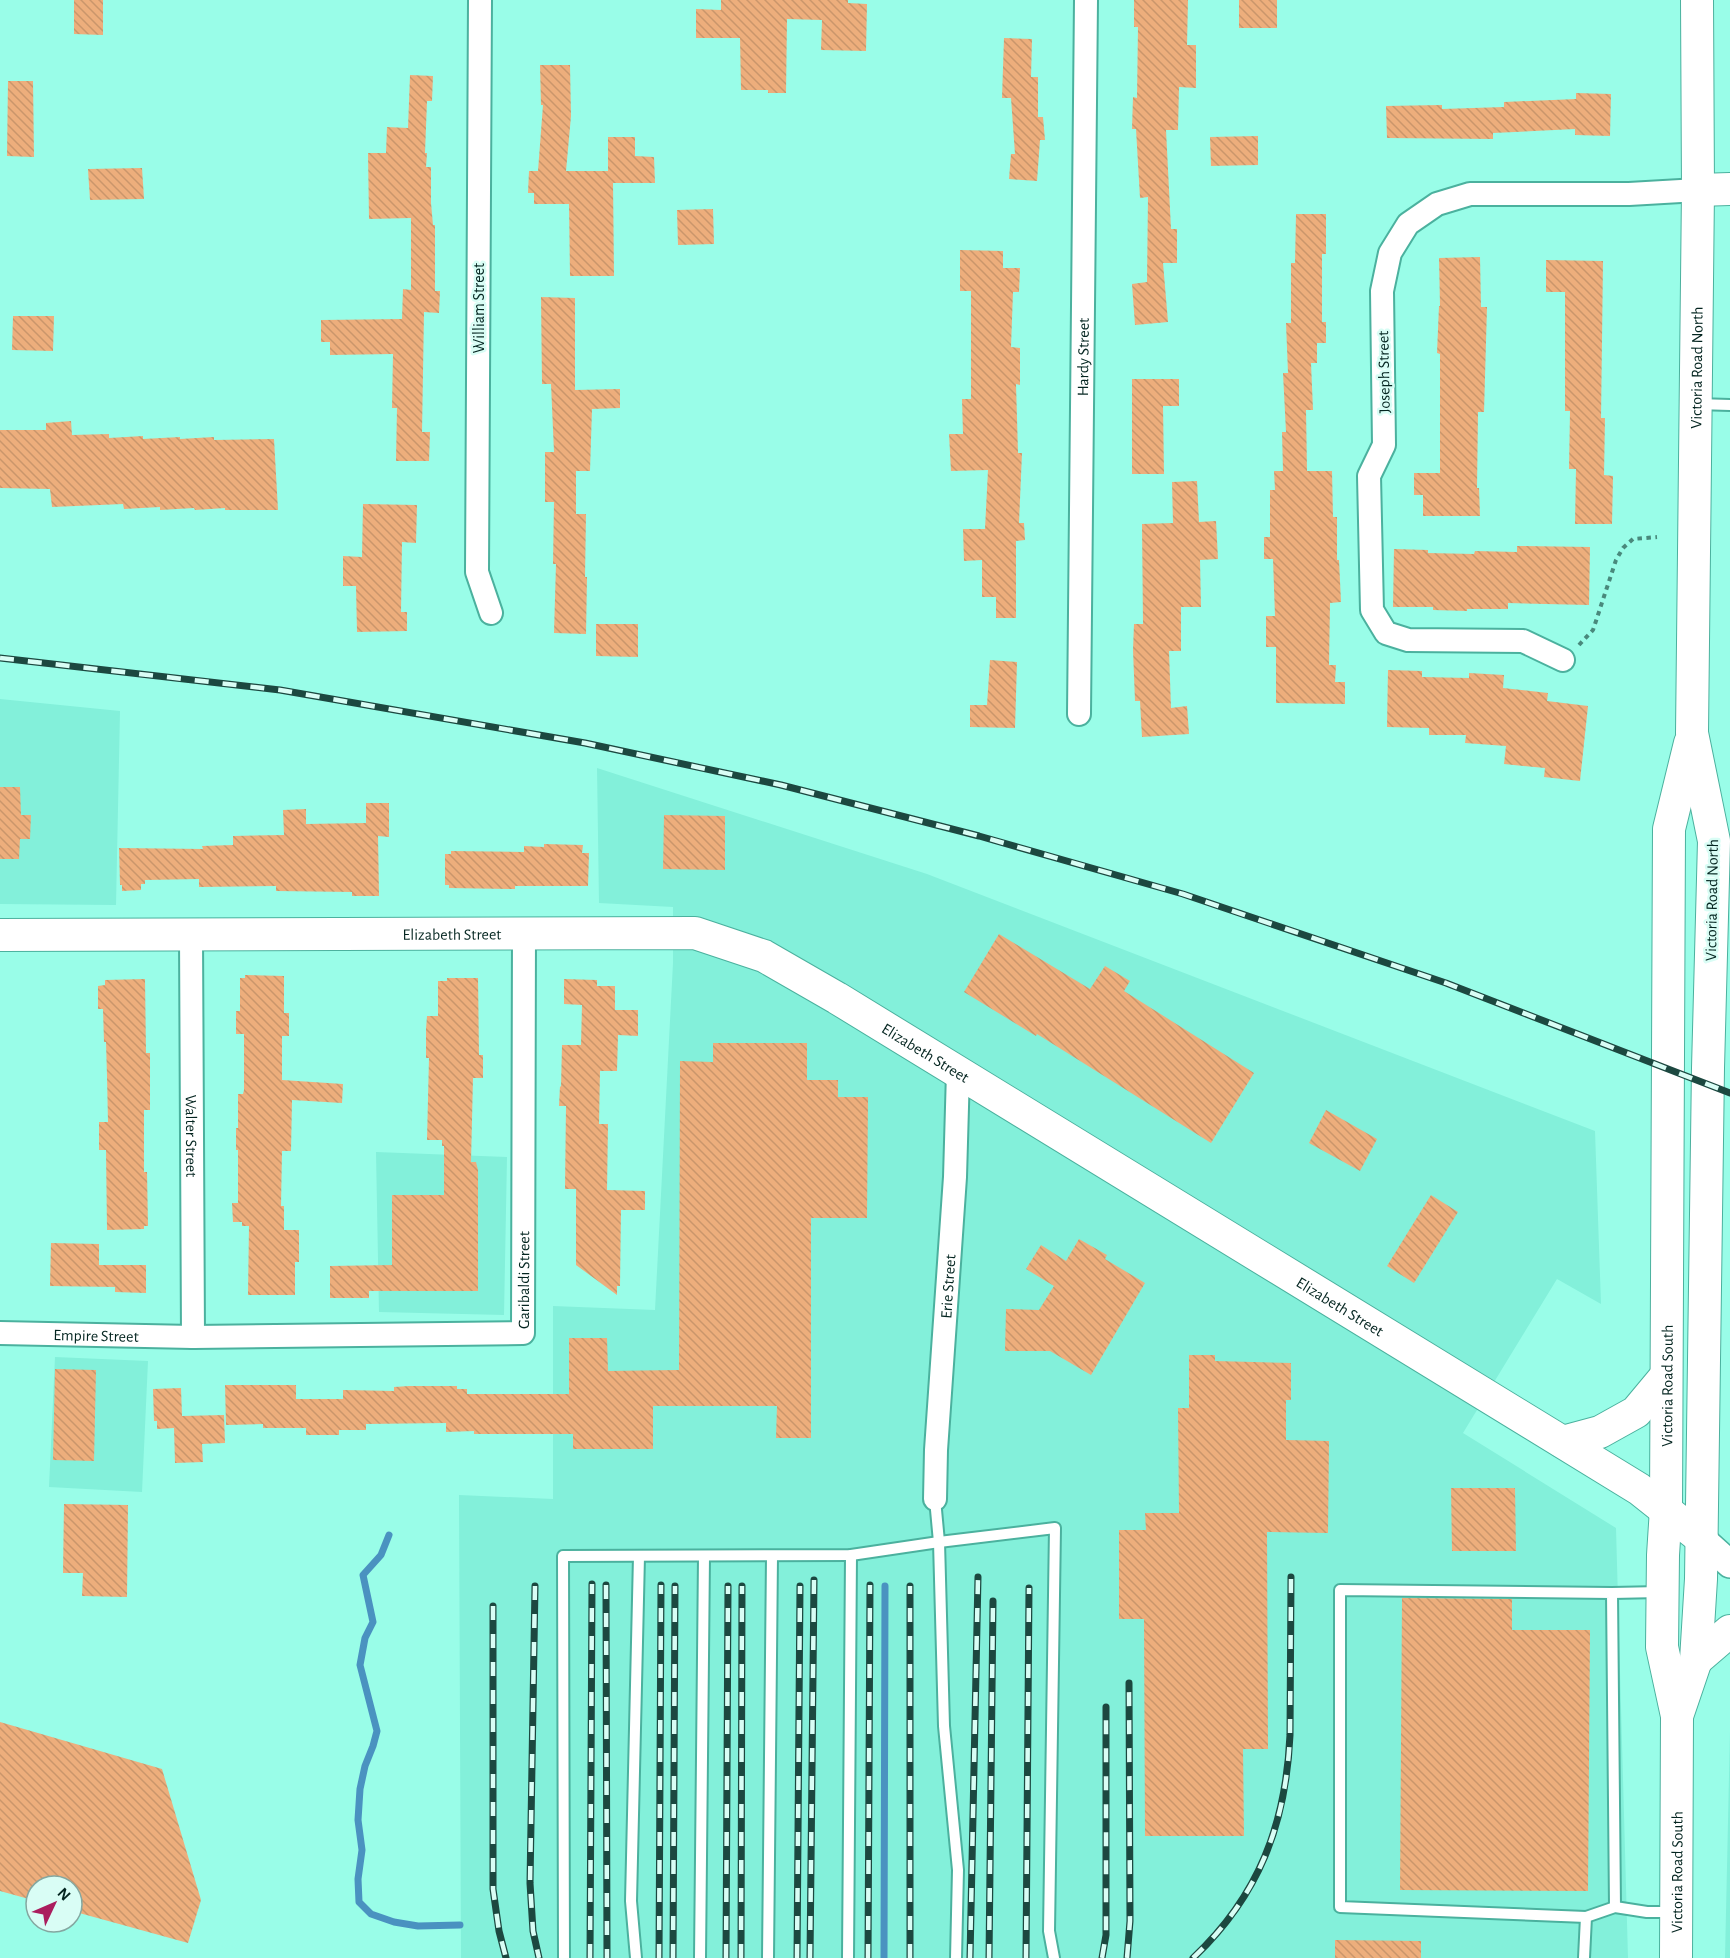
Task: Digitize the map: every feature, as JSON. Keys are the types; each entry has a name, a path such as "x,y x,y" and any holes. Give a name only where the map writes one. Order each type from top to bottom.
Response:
{"main road":[{"name":"Victoria Road North","path":"1697,0 1698,190 1692,733 1714,841 1708,1068"},
{"path":"1698,190 1730,189"},
{"name":"Victoria Road North","path":"1669,1054 1670,829 1692,733"},
{"name":"Elizabeth Street","path":"0,935 695,933 764,957 958,1072 1639,1489 1702,1539"},
{"name":"Victoria Road South","path":"1669,1054 1666,1509 1662,1647 1677,1716 1676,1958"},
{"name":"Victoria Road South","path":"1677,1716 1696,1660 1702,1539 1708,1068"},
{"path":"1563,1442 1600,1432 1636,1412 1666,1376"},
{"path":"1696,1660 1730,1631"}],"street":[{"name":"William Street","path":"480,0 477,572 490,613"},
{"name":"Hardy Street","path":"1079,714 1086,0"},
{"name":"Joseph Street","path":"1563,660 1523,641 1408,640 1386,633 1372,610 1369,476 1384,445 1382,291 1390,253 1408,224 1437,204 1470,194 1629,194 1698,190"},
{"name":"Garibaldi Street","path":"193,1337 523,1333 524,933"},
{"name":"Walter Street","path":"191,935 193,1337"},
{"name":"Erie Street","path":"935,1499 936,1450 955,1177 958,1072"},
{"name":"Empire Street","path":"0,1333 193,1337"},
{"name":"Elizabeth Street","path":"1702,1539 1730,1564"}],"lane":[{"path":"1695,404 1730,405"},
{"path":"935,1499 939,1542 944,1726 958,1870 956,1958"},
{"path":"564,1958 563,1557 851,1556 939,1542 1055,1528 1049,1931 1054,1958"},
{"path":"636,1958 631,1901 639,1556"},
{"path":"700,1958 704,1556"},
{"path":"768,1958 772,1556"},
{"path":"848,1958 851,1556"},
{"path":"1663,1592 1340,1590 1340,1908 1586,1917 1615,1907 1647,1912 1676,1912"},
{"path":"1612,1593 1615,1907"},
{"path":"1584,1958 1586,1917"}],"path":[{"path":"1563,660 1593,630 1616,560 1623,548 1633,539 1657,537"}],"shaded area":[{"path":"0,699 120,711 116,905 0,904"},
{"path":"597,768 927,874 1595,1131 1601,1304 1557,1279 1463,1433 1616,1528 1628,1958 461,1958 459,1495 553,1499 553,1306 655,1310 673,963 673,907 599,903"},
{"path":"376,1152 507,1157 504,1315 379,1312"},
{"path":"55,1357 148,1361 142,1492 49,1487"},
{"path":"1730,1731 1730,1958 1725,1958"}],"building":[{"path":"74,0 103,0 103,35 74,34"},
{"path":"721,0 848,0 848,3 867,4 866,51 821,50 822,20 787,19 786,93 741,90 740,38 696,38 696,9 721,10"},
{"path":"1134,0 1188,0 1187,45 1196,45 1196,88 1179,87 1178,130 1166,130 1171,229 1177,229 1177,263 1163,263 1168,322 1135,325 1132,284 1147,282 1148,197 1140,198 1136,129 1132,129 1133,97 1137,98 1138,27 1134,27"},
{"path":"1239,0 1277,0 1277,28 1239,28"},
{"path":"1004,38 1032,39 1031,77 1038,77 1038,117 1043,117 1045,140 1040,140 1037,181 1009,179 1011,154 1015,154 1011,98 1002,98"},
{"path":"540,65 570,65 571,116 566,171 608,171 608,137 635,137 635,156 654,157 655,183 613,183 614,276 570,276 569,204 534,204 534,193 528,193 529,171 538,171 543,105 541,105"},
{"path":"410,75 433,76 432,101 427,101 425,153 427,153 426,167 431,167 431,203 433,225 435,225 435,291 440,291 439,313 424,312 422,432 430,432 429,461 396,461 397,408 392,408 393,354 330,355 330,342 321,342 321,320 402,319 403,289 411,290 411,218 369,219 368,153 386,153 387,127 408,128"},
{"path":"8,81 33,81 34,157 7,156"},
{"path":"1576,93 1611,94 1610,136 1575,135 1575,129 1493,133 1493,139 1387,138 1386,106 1442,105 1442,109 1504,107 1504,102 1576,99"},
{"path":"1258,136 1258,165 1211,166 1210,137"},
{"path":"142,168 144,199 90,200 88,169"},
{"path":"713,209 714,244 678,245 677,210"},
{"path":"1296,214 1326,214 1326,254 1322,254 1322,322 1326,322 1326,343 1317,343 1317,363 1311,363 1313,410 1306,410 1307,471 1332,471 1333,517 1337,517 1337,560 1339,560 1341,602 1330,603 1329,665 1336,665 1335,682 1345,682 1345,704 1276,703 1276,647 1266,647 1266,616 1275,616 1273,559 1264,559 1264,537 1270,537 1270,490 1275,490 1274,471 1283,471 1282,432 1286,432 1283,373 1288,373 1286,323 1291,323 1291,263 1295,263"},
{"path":"960,250 1003,251 1003,268 1020,268 1019,292 1013,292 1011,347 1020,348 1020,385 1016,384 1018,453 1022,453 1019,523 1024,523 1025,540 1016,541 1016,618 996,618 996,597 982,597 982,560 964,561 963,529 985,529 988,470 951,471 949,434 963,434 962,399 971,399 971,291 960,291"},
{"path":"1480,257 1481,307 1487,307 1484,412 1478,412 1477,488 1479,488 1480,516 1423,516 1423,495 1414,495 1414,473 1440,473 1440,354 1437,353 1440,306 1439,258"},
{"path":"1546,260 1603,261 1601,418 1605,418 1604,475 1613,476 1612,524 1575,524 1576,469 1569,469 1570,411 1565,411 1565,292 1546,292"},
{"path":"541,297 575,298 575,390 620,389 620,408 592,409 590,471 576,471 576,514 586,514 586,634 554,633 556,564 553,564 554,502 545,502 545,452 554,452 551,384 542,384"},
{"path":"13,316 54,316 53,351 12,350"},
{"path":"1132,379 1179,379 1179,406 1163,406 1164,474 1132,474"},
{"path":"71,421 72,435 109,434 109,438 143,436 143,439 214,437 214,440 274,439 278,510 225,510 225,508 195,510 194,508 160,510 160,507 124,509 123,504 52,507 50,489 0,488 0,430 46,430 46,423"},
{"path":"1197,481 1199,522 1216,521 1218,559 1200,560 1201,607 1181,607 1181,651 1169,651 1171,708 1187,706 1189,734 1142,737 1140,701 1135,701 1133,650 1134,624 1143,624 1142,524 1173,523 1172,482"},
{"path":"363,504 417,505 416,543 402,542 401,612 407,612 407,631 357,632 356,586 343,586 343,556 362,557"},
{"path":"1517,546 1590,547 1589,605 1508,603 1508,609 1467,609 1467,611 1433,610 1433,607 1393,607 1394,549 1428,550 1428,553 1474,554 1475,551 1517,552"},
{"path":"596,624 638,624 638,657 596,656"},
{"path":"990,660 1017,662 1015,728 970,727 970,705 987,705"},
{"path":"1388,670 1422,671 1422,677 1469,678 1469,673 1504,675 1503,688 1548,693 1547,701 1588,706 1580,781 1544,777 1545,768 1504,764 1506,746 1465,743 1466,735 1429,735 1429,728 1387,727"},
{"path":"0,787 20,787 21,815 31,815 30,839 20,839 19,859 0,859"},
{"path":"366,803 389,803 389,837 378,836 379,896 352,896 352,892 276,891 276,886 199,887 199,879 145,880 145,884 141,884 141,890 122,891 119,848 203,849 202,846 233,845 233,836 284,835 283,810 306,809 306,824 366,823"},
{"path":"664,815 725,816 725,870 663,869"},
{"path":"544,844 583,845 582,853 589,853 588,886 515,886 515,889 449,888 449,885 445,885 445,854 451,854 451,851 524,852 524,846 544,847"},
{"path":"999,934 1090,989 1105,966 1130,981 1124,991 1254,1073 1211,1143 1037,1034 1036,1036 964,992"},
{"path":"245,975 284,976 284,1013 289,1013 289,1036 282,1036 282,1080 343,1084 342,1103 292,1100 291,1151 282,1151 281,1206 284,1206 284,1230 299,1230 299,1262 295,1262 295,1295 248,1295 249,1226 242,1226 242,1222 233,1222 232,1203 238,1203 236,1128 238,1128 238,1094 243,1094 244,1090 244,1034 236,1034 236,1011 240,1011 240,978 245,978"},
{"path":"447,978 478,978 479,1055 483,1055 483,1078 473,1078 471,1162 476,1162 478,1170 478,1291 369,1291 369,1298 330,1298 330,1266 392,1265 392,1195 444,1195 444,1146 442,1146 442,1140 427,1140 429,1058 426,1058 426,1029 427,1016 438,1016 438,981 447,981"},
{"path":"145,979 146,1053 150,1053 150,1110 144,1110 144,1172 147,1172 148,1226 144,1226 144,1229 107,1230 106,1150 99,1150 99,1122 108,1122 106,1042 104,1042 103,1009 98,1009 98,986 105,985 105,980"},
{"path":"564,979 597,980 597,986 615,986 615,1010 638,1010 638,1036 618,1035 617,1071 600,1071 599,1124 608,1124 607,1190 645,1191 645,1210 621,1210 620,1286 617,1286 617,1295 576,1265 576,1189 565,1189 566,1106 559,1106 562,1045 581,1045 582,1005 564,1004"},
{"path":"713,1043 807,1043 807,1080 838,1080 838,1097 868,1097 867,1218 811,1218 811,1438 776,1438 777,1406 653,1406 653,1449 573,1449 573,1434 446,1432 446,1423 366,1424 366,1430 339,1430 339,1435 306,1435 306,1428 263,1428 263,1424 226,1425 225,1385 296,1385 296,1399 343,1399 343,1390 394,1391 394,1387 409,1386 457,1386 457,1389 467,1389 467,1394 569,1394 569,1338 607,1338 608,1371 679,1370 680,1061 713,1062"},
{"path":"1326,1110 1377,1139 1360,1171 1309,1143"},
{"path":"1431,1195 1458,1212 1414,1283 1387,1266"},
{"path":"1079,1239 1107,1255 1105,1259 1145,1283 1091,1375 1050,1351 1005,1351 1006,1309 1039,1310 1054,1286 1026,1269 1041,1245 1066,1261"},
{"path":"51,1243 99,1244 99,1265 146,1265 146,1293 115,1292 115,1287 50,1286"},
{"path":"1189,1355 1215,1355 1215,1361 1291,1363 1291,1400 1286,1400 1286,1440 1329,1441 1328,1533 1267,1532 1268,1749 1243,1749 1244,1836 1145,1836 1144,1619 1119,1619 1119,1530 1146,1530 1145,1513 1179,1513 1178,1408 1189,1408"},
{"path":"55,1369 96,1370 94,1461 53,1460"},
{"path":"181,1388 182,1416 224,1415 225,1443 202,1444 203,1462 175,1463 174,1428 157,1429 157,1421 154,1421 153,1389"},
{"path":"1451,1488 1515,1488 1516,1551 1452,1551"},
{"path":"64,1504 128,1505 127,1597 82,1596 83,1573 63,1573"},
{"path":"1402,1598 1512,1599 1512,1630 1590,1630 1588,1891 1400,1890"},
{"path":"0,1722 162,1769 201,1900 188,1943 84,1914 84,1874 24,1874 24,1898 0,1891"},
{"path":"1335,1940 1421,1941 1421,1958 1335,1958"}],"waterway":[{"path":"389,1535 381,1555 363,1575 373,1622 365,1638 360,1665 377,1731 360,1789 358,1820 362,1850 358,1879 359,1902 371,1914 394,1922 418,1926 460,1925"},
{"path":"884,1958 885,1586"}],"railway":[{"path":"0,658 280,690 585,743 781,785 979,836 1183,894 1446,983 1730,1093"},
{"path":"970,1958 978,1577"},
{"path":"1193,1958 1216,1934 1252,1884 1275,1828 1282,1799 1290,1735 1291,1577"},
{"path":"810,1958 814,1580"},
{"path":"590,1958 592,1584"},
{"path":"606,1585 607,1958"},
{"path":"659,1958 661,1585"},
{"path":"868,1958 870,1585"},
{"path":"535,1586 530,1883 533,1931 539,1958"},
{"path":"673,1958 675,1586"},
{"path":"726,1958 728,1586"},
{"path":"741,1958 742,1586"},
{"path":"797,1958 800,1586"},
{"path":"910,1586 910,1958"},
{"path":"1026,1958 1029,1588"},
{"path":"989,1958 993,1601"},
{"path":"493,1606 493,1889 499,1931 506,1958"},
{"path":"1127,1958 1130,1921 1129,1683"},
{"path":"1102,1958 1106,1935 1106,1707"}]}
